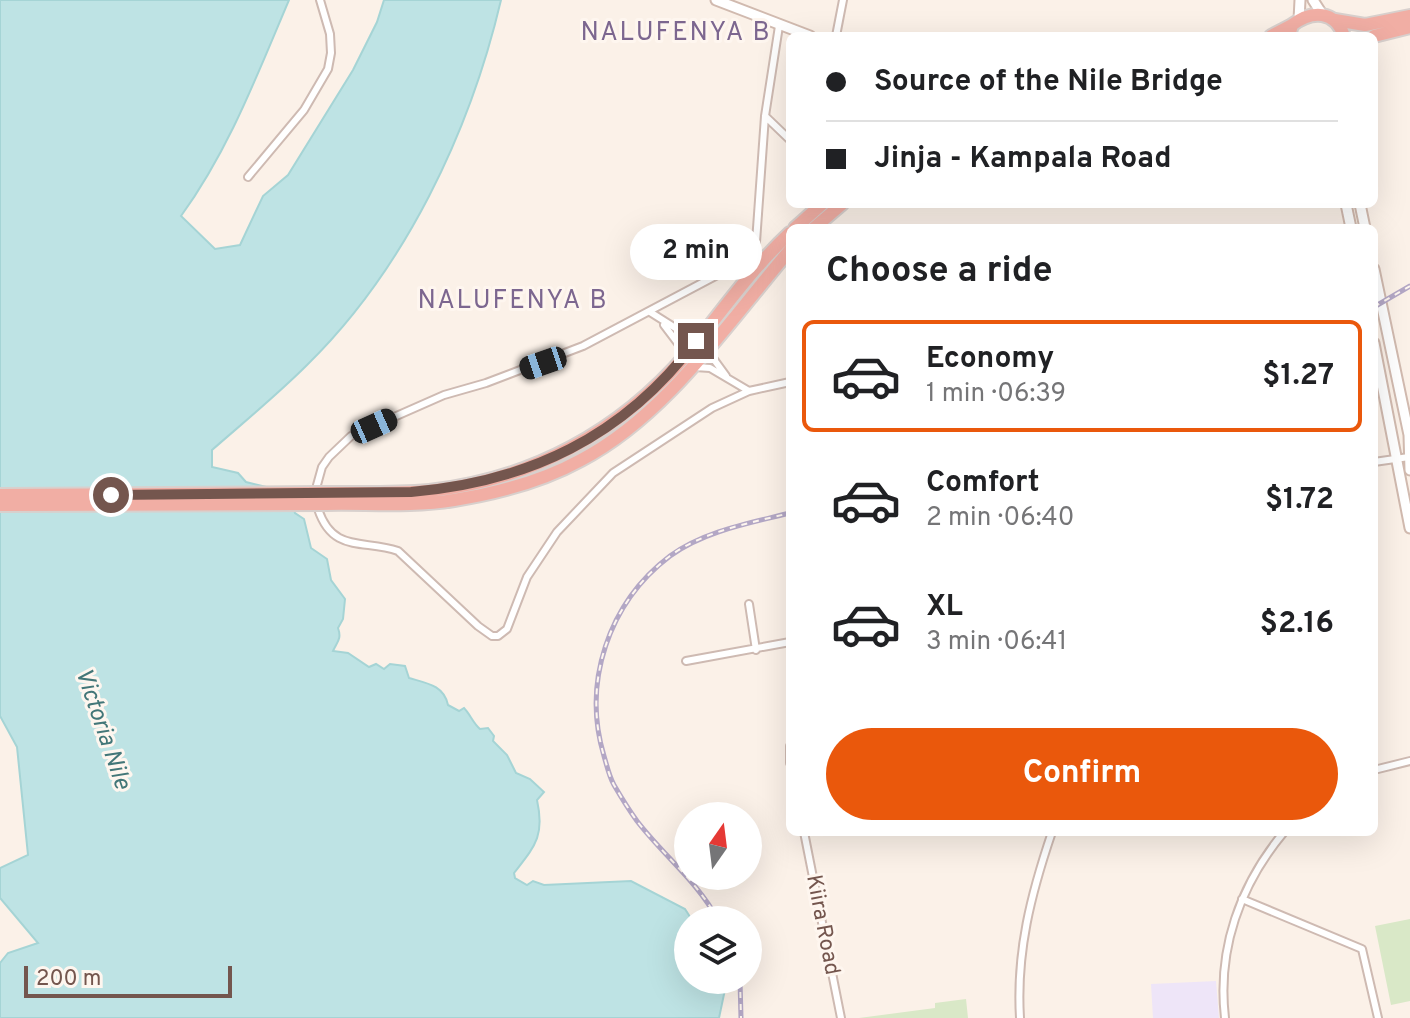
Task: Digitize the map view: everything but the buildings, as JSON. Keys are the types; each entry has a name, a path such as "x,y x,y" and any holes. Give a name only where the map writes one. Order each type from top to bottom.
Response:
{"highway":[{"path":"1293,27 1314,13 1365,25 1410,16"},
{"path":"1335,20 1342,32"},
{"path":"1378,35 1410,27"},
{"path":"800,224 818,208"},
{"path":"819,224 837,208"},
{"path":"0,505 321,498 430,491 503,477 557,456 618,419 639,402 686,354 786,238"},
{"path":"0,495 451,501 530,483 573,464 647,412 707,350 786,255"}],"street":[{"path":"248,177 304,110 328,69 330,34 320,0"},
{"path":"716,0 798,32"},
{"path":"837,32 843,0"},
{"path":"1293,27 1300,0"},
{"path":"1313,0 1322,14"},
{"path":"779,26 765,116 756,242 738,264 612,333 543,363 444,395 351,436 322,467 321,519 336,537 362,547 398,551 454,605 492,636 498,636 507,629 527,577 557,532 613,473 712,408 749,391 786,383"},
{"path":"765,116 786,136"},
{"path":"1378,288 1407,423 1410,470"},
{"path":"650,312 696,341"},
{"path":"662,322 686,354"},
{"path":"707,350 729,380"},
{"path":"1378,363 1410,528"},
{"path":"692,366 710,368 749,391"},
{"path":"1378,461 1409,457"},
{"path":"749,604 756,650"},
{"path":"686,661 786,643"},
{"path":"1378,769 1410,761"},
{"name":"Kiira Road","path":"805,836 841,1018"},
{"path":"1020,1018 1018,982 1022,940 1032,891 1051,836"},
{"path":"1225,1018 1222,993 1224,962 1242,899 1281,836"},
{"path":"1242,899 1362,949 1378,1018"}],"shaded area":[{"path":"1216,981 1219,1018 1153,1018 1151,984"}],"green space":[{"path":"1410,919 1410,1001 1391,1005 1375,926"},
{"path":"966,999 968,1018 859,1018 935,1008 935,1003"}],"water":[{"name":"Victoria Nile","path":"0,0 289,0 228,138 181,216 215,249 240,245 263,196 288,175 353,70 377,22 384,0 501,0 488,50 452,148 403,242 342,327 296,376 212,450 212,467 238,473 246,482 283,491 291,499 295,513 304,519 311,548 327,559 331,580 345,599 343,619 338,628 339,638 333,651 348,653 369,667 376,664 384,669 390,664 405,666 409,678 438,689 448,705 459,711 464,708 480,729 488,728 494,736 493,741 507,755 516,773 530,779 544,792 537,800 539,832 528,855 514,873 515,878 527,885 533,881 544,885 631,881 679,906 674,906 674,994 724,994 719,1018 0,1018 0,963 8,953 38,943 0,898 0,868 28,855 17,747 0,716"}],"railway":[{"path":"1378,305 1410,286"},
{"path":"710,906 637,821 612,782 598,728 596,701 599,673 616,621 630,597 648,575 670,556 712,534 786,514"},
{"path":"740,994 741,1018"}],"district":[{"name":"NALUFENYA B","path":"676,33"},
{"name":"NALUFENYA B","path":"513,301"}],"route":[{"path":"111,495 411,492 503,477 557,456 597,434 639,402 696,341"}]}
